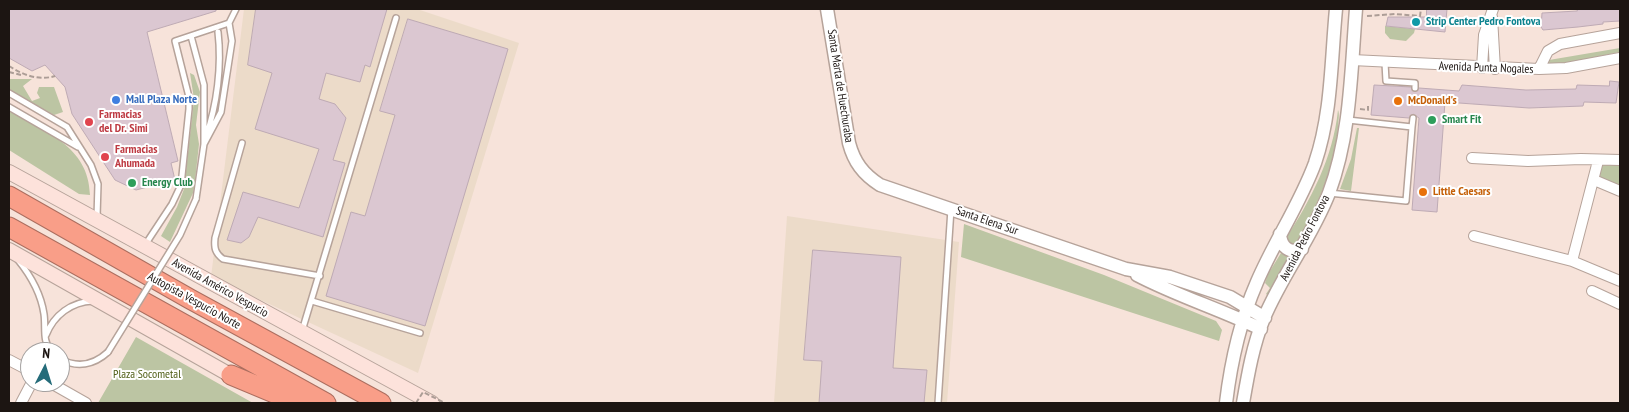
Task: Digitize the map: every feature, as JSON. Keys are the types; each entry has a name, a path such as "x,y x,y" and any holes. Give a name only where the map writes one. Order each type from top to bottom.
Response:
{"highway":[{"name":"Autopista Vespucio Norte","path":"9,196 381,403"},
{"name":"Autopista Vespucio Norte","path":"9,227 326,403"},
{"path":"230,375 298,403"}],"main road":[{"name":"Avenida Américo Vespucio","path":"9,172 432,403"},
{"path":"9,251 104,302 279,403"}],"street":[{"name":"Santa Marta de Huechuraba","path":"827,9 849,143 856,162"},
{"name":"Avenida Pedro Fontova","path":"1226,403 1230,367 1247,305 1308,179 1322,138 1329,97 1336,9"},
{"name":"Avenida Pedro Fontova","path":"1243,403 1252,358 1263,323 1302,249 1328,193 1339,160 1347,119 1352,60 1360,12"},
{"path":"1492,13 1495,69"},
{"path":"1482,68 1484,35 1492,13"},
{"path":"1539,69 1548,50 1560,44 1620,33"},
{"name":"Avenida Punta Nogales","path":"1352,60 1495,69 1539,69 1566,68 1620,59"},
{"path":"1472,158 1528,162 1580,159 1598,161 1604,159 1620,160"},
{"path":"1572,261 1598,161"},
{"name":"Santa Elena Sur","path":"856,162 869,178 880,185 1126,269 1170,277 1230,297 1247,305 1263,323"},
{"path":"1594,180 1620,191"},
{"path":"1280,234 1281,242 1286,250 1302,249"},
{"path":"1474,236 1572,261 1620,281"},
{"name":"Santa Elena Sur","path":"1126,269 1164,290 1242,320 1263,323"},
{"path":"1592,291 1620,304"},
{"path":"9,360 20,366"},
{"path":"67,392 86,403"}],"lane":[{"path":"204,144 221,112 232,41 229,23 236,9"},
{"path":"301,333 320,276 396,18"},
{"path":"144,246 172,204 181,185 190,109 175,41 229,23"},
{"path":"204,144 212,118 220,53 218,32"},
{"path":"70,363 86,364 98,360 108,352 180,235 196,199 204,144 204,85 192,36"},
{"path":"1385,63 1386,81 1415,83 1415,88"},
{"path":"9,93 67,127 91,164 98,184 97,220"},
{"path":"9,106 80,148"},
{"path":"1328,193 1406,201 1413,118"},
{"path":"1347,119 1412,127"},
{"path":"242,143 215,238 214,247 217,254 224,259 320,276"},
{"path":"938,403 951,209"},
{"path":"9,251 26,270 37,289 44,314 44,340"},
{"path":"44,340 54,320 66,310 88,301 104,302"},
{"path":"312,301 420,333"}],"path":[{"path":"1360,12 1420,16 1421,9"},
{"path":"9,66 23,75"},
{"path":"9,72 46,78 55,76"},
{"path":"1357,109 1368,110 1368,106"},
{"path":"416,403 423,392 445,403"}],"shaded area":[{"path":"244,9 417,9 519,43 418,373 211,277"},
{"path":"787,216 959,242 947,403 774,403"}],"green space":[{"path":"1385,26 1415,29 1414,33 1406,41 1390,39 1385,33"},
{"path":"1620,48 1620,52 1567,63 1548,64 1549,60"},
{"path":"190,73 194,75 200,92 196,125 199,144 195,181 193,193 170,242 161,236 177,207 184,189 194,99"},
{"path":"9,79 32,79 23,86 32,101 40,98 37,93 39,87 54,87 63,112 54,115 9,90"},
{"path":"1338,110 1336,143 1324,187 1298,242 1293,246 1285,240 1312,194 1326,161"},
{"path":"9,111 63,142 73,152 82,164 88,178 90,195 79,194 9,150"},
{"path":"1357,128 1359,128 1351,191 1340,189 1351,159"},
{"path":"1603,164 1620,165 1620,186 1597,178 1599,167"},
{"path":"964,224 1104,275 1216,321 1222,330 1219,341 961,257"},
{"path":"1281,253 1291,259 1270,297 1266,294 1270,288 1265,283 1268,274"},
{"name":"Plaza Socometal","path":"136,337 253,403 98,403"}],"building":[{"name":"Mall Plaza Norte","path":"9,9 216,9 216,11 147,32 178,161 171,163 175,180 136,190 115,180 72,114 65,87 45,65 32,71 9,58"},
{"path":"256,9 387,9 370,67 365,65 360,82 326,73 319,99 335,104 346,118 333,160 345,163 323,237 258,217 249,237 241,243 227,240 243,192 299,208 319,149 255,129 272,73 248,65"},
{"name":"Strip Center Pedro Fontova","path":"1427,9 1447,9 1445,32 1386,26 1388,17 1426,17"},
{"path":"1577,9 1620,9 1620,21 1543,30 1541,27 1542,13 1577,11"},
{"path":"408,19 508,49 425,326 326,296 351,212 365,216 395,115 380,111"},
{"path":"1610,81 1619,82 1616,103 1584,102 1583,106 1529,108 1445,102 1437,212 1412,210 1419,118 1413,114 1409,118 1371,115 1374,85 1411,87 1415,92 1419,88 1459,91 1462,85 1526,90 1576,89 1577,85 1609,86"},
{"path":"813,250 901,257 893,368 927,370 924,403 819,403 822,361 804,360"}],"place":[{"name":"Strip Center Pedro Fontova","path":"1416,22"},
{"name":"Mall Plaza Norte","path":"116,100"},
{"name":"McDonald's","path":"1398,101"},
{"name":"Smart Fit","path":"1432,120"},
{"name":"Farmacias del Dr. Simi","path":"89,122"},
{"name":"Farmacias Ahumada","path":"105,157"},
{"name":"Energy Club","path":"132,183"},
{"name":"Little Caesars","path":"1423,192"}]}
